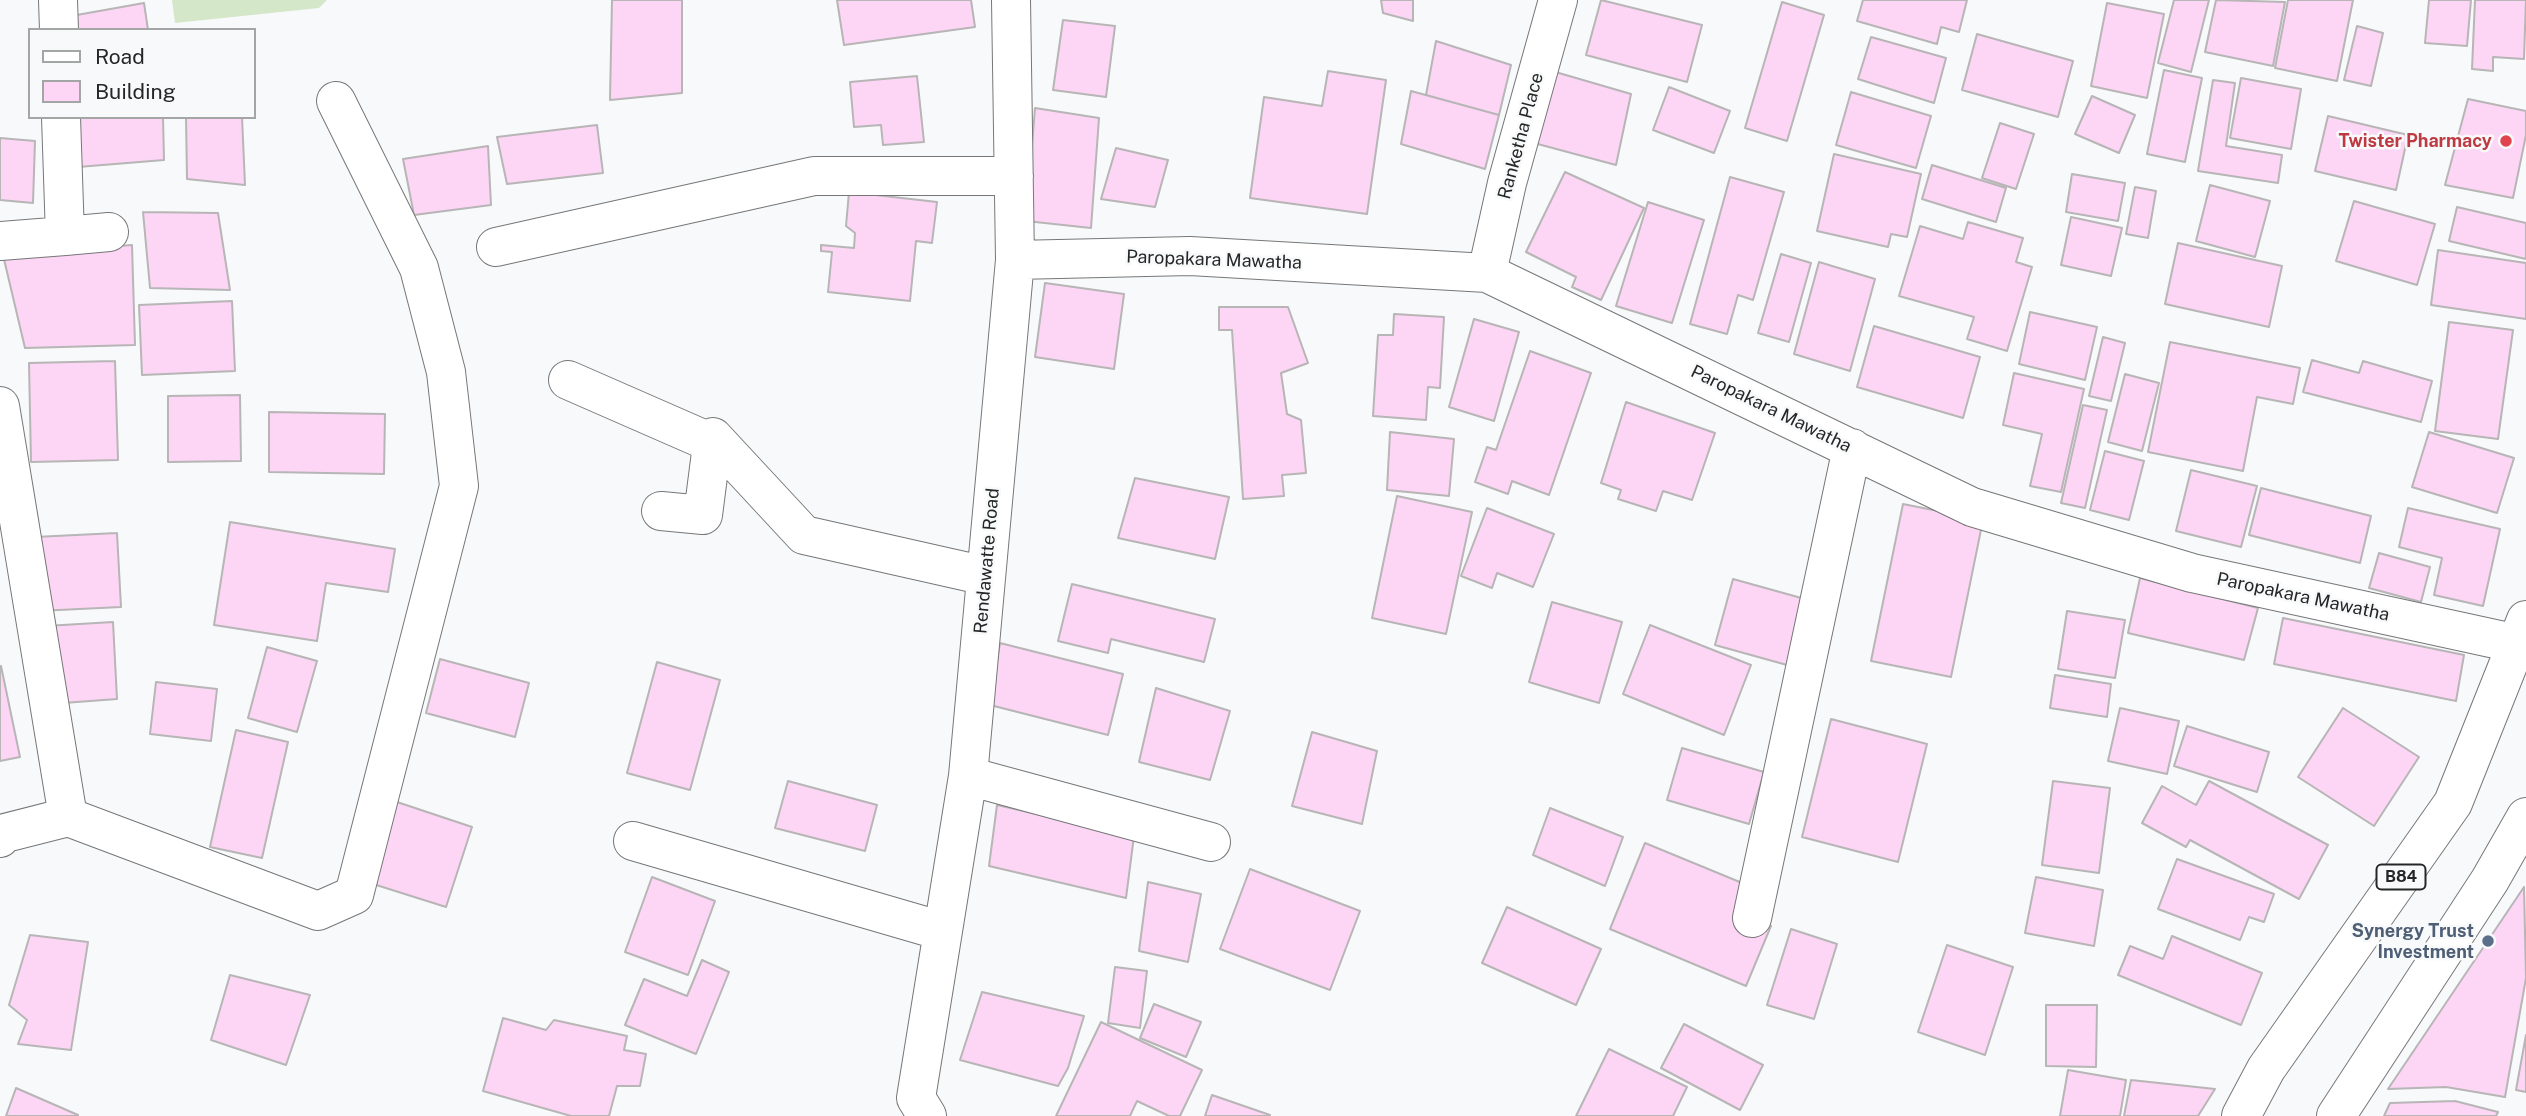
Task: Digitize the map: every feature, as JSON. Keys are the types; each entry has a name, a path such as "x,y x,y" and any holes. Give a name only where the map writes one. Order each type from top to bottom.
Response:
{"street":[{"path":"58,0 58,28"},
{"name":"Rendawatte Road","path":"927,1116 916,1098 968,776 1015,260 1012,0"},
{"name":"Ranketha Place","path":"1487,273 1507,183 1558,0"},
{"path":"0,838 1,834 68,817 318,911 354,895 459,486 446,372 419,268 337,101"},
{"path":"61,119 65,236"},
{"path":"496,247 814,176 1014,176"},
{"path":"0,242 109,232"},
{"name":"Paropakara Mawatha","path":"1015,260 1190,256 1487,273 1972,507 2192,573 2522,632"},
{"path":"568,380 712,443"},
{"path":"0,406 68,817"},
{"path":"660,511 703,515 713,437 804,535 986,576"},
{"path":"1752,918 1852,449"},
{"name":"B84","path":"2241,1116 2266,1069 2453,803 2522,632"},
{"path":"968,776 1211,842"},
{"path":"2336,1116 2524,825"},
{"path":"633,841 942,931"}],"green space":[{"path":"172,0 327,0 319,8 175,23"}],"building":[{"path":"612,0 682,0 682,93 610,100"},
{"path":"837,0 971,0 975,27 844,45"},
{"path":"1381,0 1413,0 1413,21 1383,13"},
{"path":"1601,0 1702,25 1687,82 1586,55"},
{"path":"1863,0 1967,0 1959,32 1941,27 1937,44 1857,21"},
{"path":"2174,0 2209,0 2191,72 2158,63"},
{"path":"2216,0 2285,2 2273,66 2205,52"},
{"path":"2288,0 2353,0 2337,81 2275,68"},
{"path":"2429,0 2471,0 2467,46 2425,43"},
{"path":"2475,0 2526,0 2524,59 2493,57 2493,71 2472,69"},
{"path":"1782,2 1824,15 1787,141 1745,128"},
{"path":"144,3 148,28 62,28 60,18"},
{"path":"2107,3 2164,14 2147,98 2091,86"},
{"path":"1063,20 1115,26 1106,97 1053,90"},
{"path":"2357,26 2383,33 2371,86 2344,80"},
{"path":"1977,34 2073,61 2058,117 1962,90"},
{"path":"1871,37 1946,58 1934,103 1858,79"},
{"path":"1436,41 1511,65 1499,115 1426,95"},
{"path":"2164,70 2202,78 2185,162 2147,154"},
{"path":"1328,71 1386,80 1367,214 1250,198 1264,97 1322,106"},
{"path":"1552,71 1631,94 1616,165 1534,143"},
{"path":"917,76 924,142 883,145 881,125 854,127 850,82"},
{"path":"2241,78 2301,89 2291,149 2230,138"},
{"path":"2213,80 2235,83 2226,146 2282,155 2278,183 2198,171"},
{"path":"1669,87 1730,111 1714,153 1653,130"},
{"path":"1411,91 1499,115 1485,169 1401,144"},
{"path":"1851,92 1931,116 1916,168 1836,145"},
{"path":"2092,96 2135,115 2119,153 2075,134"},
{"path":"2468,99 2526,111 2526,135 2513,198 2445,185"},
{"path":"1035,108 1099,118 1091,228 1026,221"},
{"path":"2328,116 2408,135 2396,190 2315,171"},
{"path":"69,119 163,119 164,160 78,167"},
{"path":"186,119 242,119 245,185 187,179"},
{"path":"2000,123 2034,134 2016,189 1982,178"},
{"path":"597,125 603,173 507,184 497,137"},
{"path":"0,138 35,141 33,203 0,200"},
{"path":"488,146 491,205 414,215 403,159"},
{"path":"1116,148 1168,160 1155,207 1101,199"},
{"path":"1834,154 1921,174 1907,237 1891,234 1888,247 1817,231"},
{"path":"1932,165 2006,188 1996,222 1922,199"},
{"path":"1565,172 1644,208 1601,300 1572,287 1576,277 1526,252"},
{"path":"2072,174 2125,183 2118,221 2066,212"},
{"path":"1730,177 1784,192 1753,300 1738,295 1727,334 1690,324"},
{"path":"2210,185 2270,201 2255,257 2196,241"},
{"path":"2135,187 2156,191 2148,238 2126,234"},
{"path":"849,192 937,202 932,243 916,241 910,301 828,292 832,252 821,251 821,245 854,248 855,233 846,226"},
{"path":"2354,201 2435,224 2417,285 2336,261"},
{"path":"1648,202 1704,220 1672,323 1616,306"},
{"path":"2457,207 2526,223 2526,259 2449,241"},
{"path":"143,212 218,213 230,290 150,288"},
{"path":"2071,217 2122,228 2111,276 2061,265"},
{"path":"1968,222 2023,238 2016,262 2032,267 2007,351 1967,339 1974,317 1899,296 1920,226 1963,239"},
{"path":"2178,243 2282,266 2269,327 2165,304"},
{"path":"132,245 135,345 25,348 3,255"},
{"path":"2438,250 2526,263 2526,319 2431,305"},
{"path":"1781,254 1811,263 1789,342 1758,333"},
{"path":"1819,262 1875,279 1850,371 1794,354"},
{"path":"1045,283 1124,294 1114,369 1035,357"},
{"path":"232,301 235,371 142,375 139,305"},
{"path":"1219,307 1288,307 1308,363 1281,373 1287,414 1301,420 1306,473 1282,475 1284,496 1243,499 1232,330 1219,330"},
{"path":"2030,312 2097,327 2085,380 2019,364"},
{"path":"1394,314 1444,317 1440,388 1428,387 1426,420 1373,416 1378,335 1393,335"},
{"path":"1474,319 1519,332 1494,421 1449,407"},
{"path":"2449,322 2513,330 2498,439 2435,431"},
{"path":"1874,326 1980,357 1963,418 1857,387"},
{"path":"2103,337 2125,343 2111,401 2089,396"},
{"path":"2170,342 2300,368 2293,404 2257,397 2243,471 2148,452"},
{"path":"1530,351 1591,373 1549,495 1512,481 1508,494 1475,482 1487,447 1496,450"},
{"path":"2312,360 2359,373 2363,361 2432,381 2421,422 2303,392"},
{"path":"115,361 118,460 31,462 29,363"},
{"path":"2014,373 2084,389 2061,492 2030,486 2042,434 2003,425"},
{"path":"2125,374 2159,383 2142,451 2108,442"},
{"path":"240,395 241,461 168,462 168,396"},
{"path":"1626,402 1715,433 1692,500 1663,491 1656,511 1618,499 1621,490 1601,483"},
{"path":"2083,405 2107,410 2085,508 2061,503"},
{"path":"269,412 385,414 384,474 269,472"},
{"path":"1390,432 1454,439 1449,496 1387,490"},
{"path":"2429,432 2514,458 2497,513 2412,487"},
{"path":"2105,451 2144,461 2129,520 2090,510"},
{"path":"2191,470 2257,486 2241,547 2176,531"},
{"path":"1135,478 1229,497 1215,559 1118,538"},
{"path":"2261,488 2371,516 2360,563 2249,535"},
{"path":"1397,496 1472,512 1446,634 1372,618"},
{"path":"1903,504 1983,520 1951,677 1871,661"},
{"path":"1487,508 1554,534 1533,587 1497,573 1492,588 1461,576"},
{"path":"2408,508 2500,529 2483,606 2434,595 2442,558 2399,547"},
{"path":"230,522 395,549 388,592 326,583 317,641 214,625"},
{"path":"117,533 121,607 38,611 35,537"},
{"path":"2379,553 2430,567 2421,602 2369,588"},
{"path":"2140,578 2258,608 2244,660 2128,633"},
{"path":"1733,579 1805,599 1787,665 1715,645"},
{"path":"1072,584 1215,619 1204,662 1111,639 1108,653 1058,641"},
{"path":"1552,602 1622,622 1599,703 1529,682"},
{"path":"2067,611 2125,620 2115,678 2058,669"},
{"path":"2283,618 2464,655 2456,701 2274,664"},
{"path":"113,622 117,699 50,704 46,626"},
{"path":"1650,625 1751,665 1724,735 1623,694"},
{"path":"1000,643 1123,674 1108,735 990,705"},
{"path":"267,647 317,661 297,732 248,718"},
{"path":"440,659 529,683 515,737 426,713"},
{"path":"657,662 720,680 690,790 627,773"},
{"path":"0,667 20,757 0,761"},
{"path":"2055,675 2111,684 2107,717 2050,708"},
{"path":"156,682 217,689 211,741 150,734"},
{"path":"1156,688 1230,711 1210,780 1139,762"},
{"path":"2120,708 2179,721 2167,774 2108,761"},
{"path":"2343,708 2419,757 2374,826 2298,777"},
{"path":"1831,719 1927,744 1898,862 1802,837"},
{"path":"2187,726 2269,752 2257,792 2174,766"},
{"path":"236,730 288,742 262,858 210,847"},
{"path":"1312,732 1377,751 1362,824 1292,806"},
{"path":"1682,748 1764,772 1749,824 1667,800"},
{"path":"788,781 877,805 865,851 775,828"},
{"path":"2053,781 2110,788 2099,873 2042,865"},
{"path":"2209,781 2328,845 2299,899 2190,840 2186,847 2142,823 2162,786 2196,805"},
{"path":"397,802 472,827 446,907 370,883"},
{"path":"997,805 1134,836 1126,898 989,866"},
{"path":"1550,808 1623,837 1605,886 1533,855"},
{"path":"1645,843 1747,885 1736,911 1771,926 1746,986 1610,929"},
{"path":"2177,859 2274,894 2264,922 2249,917 2240,940 2158,909"},
{"path":"1250,869 1360,911 1330,990 1220,949"},
{"path":"652,877 715,901 688,975 625,952"},
{"path":"2036,877 2103,890 2094,946 2025,933"},
{"path":"1148,882 1201,894 1188,962 1139,951"},
{"path":"2524,887 2526,978 2505,1097 2446,1087 2388,1089"},
{"path":"1507,907 1601,949 1576,1005 1482,963"},
{"path":"1791,929 1837,944 1814,1019 1767,1005"},
{"path":"30,935 88,942 71,1050 18,1044 27,1020 9,1005"},
{"path":"2172,936 2262,973 2241,1025 2118,975 2130,946 2163,959"},
{"path":"1947,945 2013,967 1985,1055 1918,1032"},
{"path":"702,960 729,972 696,1054 625,1025 644,979 687,996"},
{"path":"1115,967 1147,971 1140,1028 1108,1023"},
{"path":"230,975 310,995 286,1065 211,1040"},
{"path":"982,992 1084,1016 1068,1068 1058,1086 960,1060"},
{"path":"1154,1004 1201,1022 1186,1057 1140,1038"},
{"path":"2046,1005 2097,1005 2096,1067 2046,1066"},
{"path":"503,1018 546,1030 554,1020 627,1036 624,1050 646,1054 640,1086 617,1086 609,1116 571,1116 483,1091"},
{"path":"1101,1022 1202,1070 1180,1116 1169,1116 1137,1101 1130,1116 1056,1116"},
{"path":"1684,1024 1763,1065 1740,1110 1661,1068"},
{"path":"2526,1035 2526,1092 2516,1090"},
{"path":"1609,1049 1687,1087 1673,1116 1576,1116"},
{"path":"2068,1070 2126,1080 2120,1116 2060,1116"},
{"path":"2131,1080 2215,1089 2198,1116 2124,1116"},
{"path":"16,1088 78,1115 78,1116 6,1116"},
{"path":"1212,1095 1270,1115 1270,1116 1205,1116"},
{"path":"2455,1101 2498,1112 2496,1116 2384,1116 2390,1103"}],"place":[{"name":"Twister Pharmacy","path":"2506,141"},
{"name":"Synergy Trust Investment","path":"2488,941"}]}
